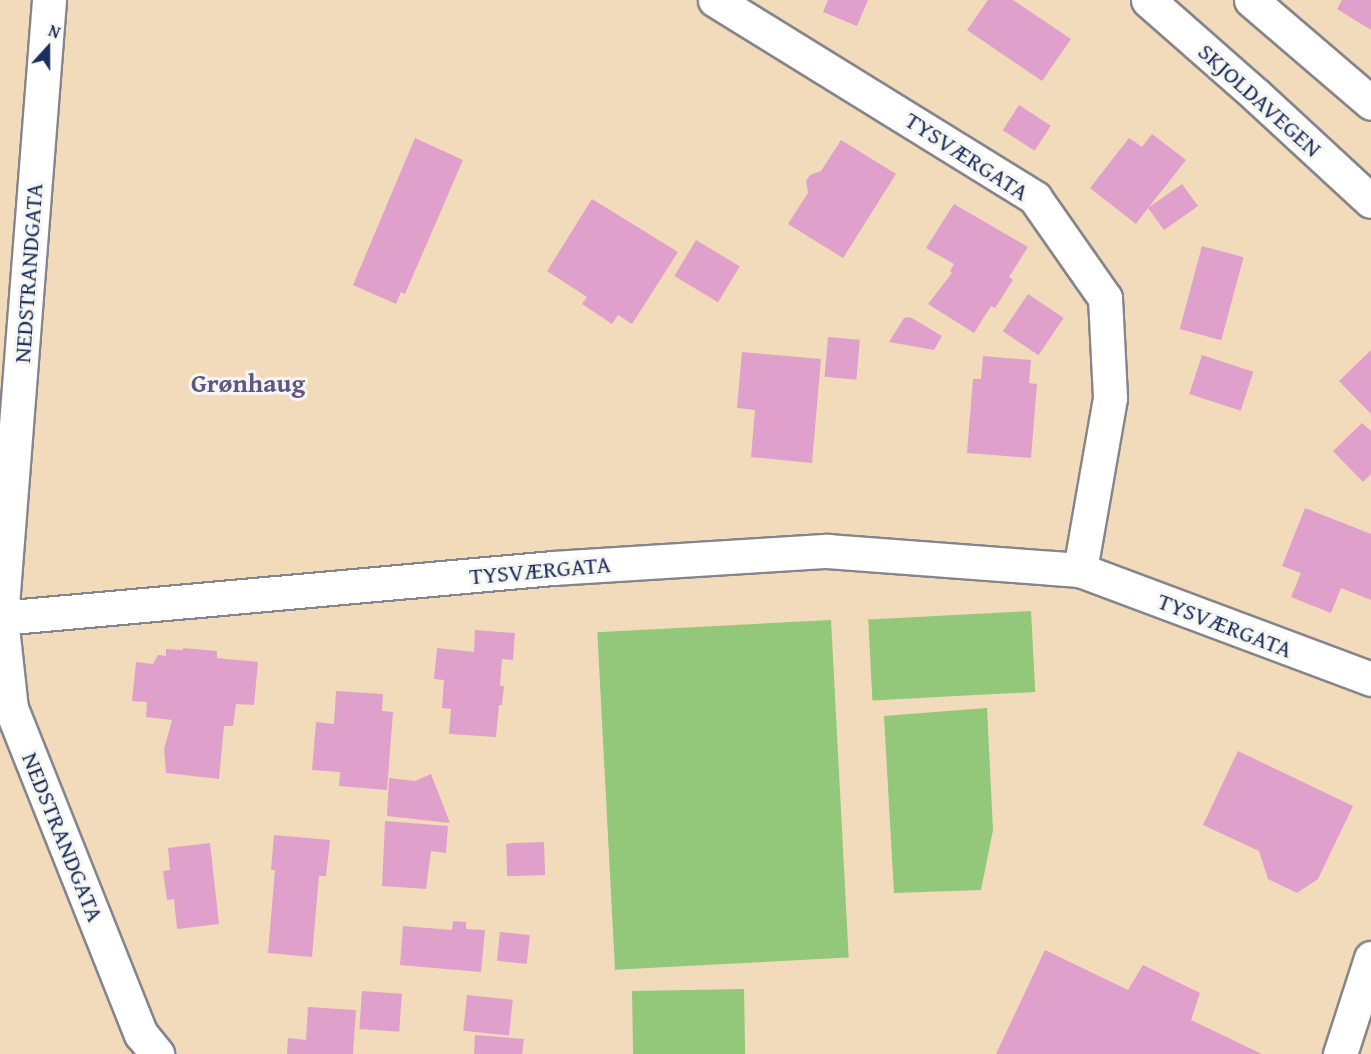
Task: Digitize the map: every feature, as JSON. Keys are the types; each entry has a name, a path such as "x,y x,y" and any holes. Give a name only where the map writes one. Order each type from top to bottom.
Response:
{"street":[{"name":"NEDSTRANDGATA","path":"49,0 0,618 11,708 141,1034 157,1054"},
{"name":"TYSVÆRGATA","path":"715,0 1035,198 1105,298 1110,398 1080,570"},
{"name":"SKJOLDAVEGEN","path":"1148,0 1371,201"},
{"path":"1251,0 1371,103"},
{"name":"TYSVÆRGATA","path":"0,618 553,568 827,551 1080,570 1371,679"},
{"path":"1340,1054 1371,958"}],"green space":[{"path":"1031,611 1035,692 872,700 868,620"},
{"path":"831,620 849,958 615,970 597,632"},
{"path":"987,708 993,830 981,890 894,893 884,716"},
{"path":"744,989 745,1054 633,1054 632,991"}],"building":[{"path":"828,0 868,0 857,26 823,12"},
{"path":"988,0 1013,0 1071,39 1042,81 967,30"},
{"path":"1342,0 1371,0 1371,30 1337,9"},
{"path":"1019,105 1051,126 1035,151 1003,130"},
{"path":"1152,134 1186,160 1136,224 1090,188 1129,138 1142,147"},
{"path":"415,138 463,160 405,294 401,292 396,304 353,285"},
{"path":"841,140 896,174 843,258 788,224 808,193 806,181 810,175 821,171"},
{"path":"1182,184 1198,206 1164,230 1148,208"},
{"path":"592,199 678,252 632,324 618,315 612,324 582,304 587,297 547,271"},
{"path":"954,204 1028,247 1009,277 1013,280 995,308 991,306 974,333 928,304 952,273 950,271 954,264 926,248"},
{"path":"696,240 740,266 718,302 674,276"},
{"path":"1202,246 1244,257 1221,340 1180,329"},
{"path":"1028,294 1064,318 1038,355 1003,331"},
{"path":"910,317 942,336 934,350 889,342 904,318"},
{"path":"828,337 860,340 856,380 825,377"},
{"path":"1371,350 1371,414 1339,381"},
{"path":"742,352 821,359 812,463 751,457 755,410 737,408"},
{"path":"1202,355 1253,372 1241,411 1189,394"},
{"path":"983,356 1031,360 1029,383 1037,384 1031,458 967,453 973,379 981,379"},
{"path":"1362,423 1371,431 1371,474 1363,482 1333,451"},
{"path":"1305,508 1371,534 1371,600 1341,588 1331,613 1291,597 1301,573 1282,566"},
{"path":"475,630 515,633 513,660 502,659 500,686 504,686 502,705 499,705 496,737 449,734 451,709 442,708 444,680 434,679 437,648 474,652"},
{"path":"183,648 217,651 217,658 258,662 254,705 236,704 233,726 224,726 219,779 166,773 164,749 172,720 146,717 147,702 132,701 136,662 153,664 158,655 166,656 166,649 183,650"},
{"path":"336,691 383,694 382,711 393,712 387,790 339,786 340,772 312,770 316,722 334,724"},
{"path":"1238,751 1353,806 1318,879 1297,893 1268,879 1259,851 1203,825"},
{"path":"431,774 450,823 387,816 389,778 415,781"},
{"path":"385,821 448,826 446,853 431,851 426,889 382,886"},
{"path":"274,835 330,840 326,876 319,876 312,957 268,953 275,870 271,870"},
{"path":"544,842 545,875 507,876 506,843"},
{"path":"210,843 219,924 177,929 174,899 167,900 163,871 170,870 168,848"},
{"path":"453,921 466,922 466,929 485,930 481,972 400,965 403,926 452,930"},
{"path":"500,932 530,935 527,964 497,961"},
{"path":"1045,950 1128,990 1143,965 1200,993 1191,1020 1262,1054 996,1054"},
{"path":"362,991 402,994 399,1032 359,1029"},
{"path":"467,995 513,1000 509,1036 463,1031"},
{"path":"308,1007 356,1010 353,1054 287,1054 288,1038 306,1040"},
{"path":"475,1035 524,1039 522,1054 474,1054"}],"district":[{"name":"Grønhaug","path":"248,383"}]}
